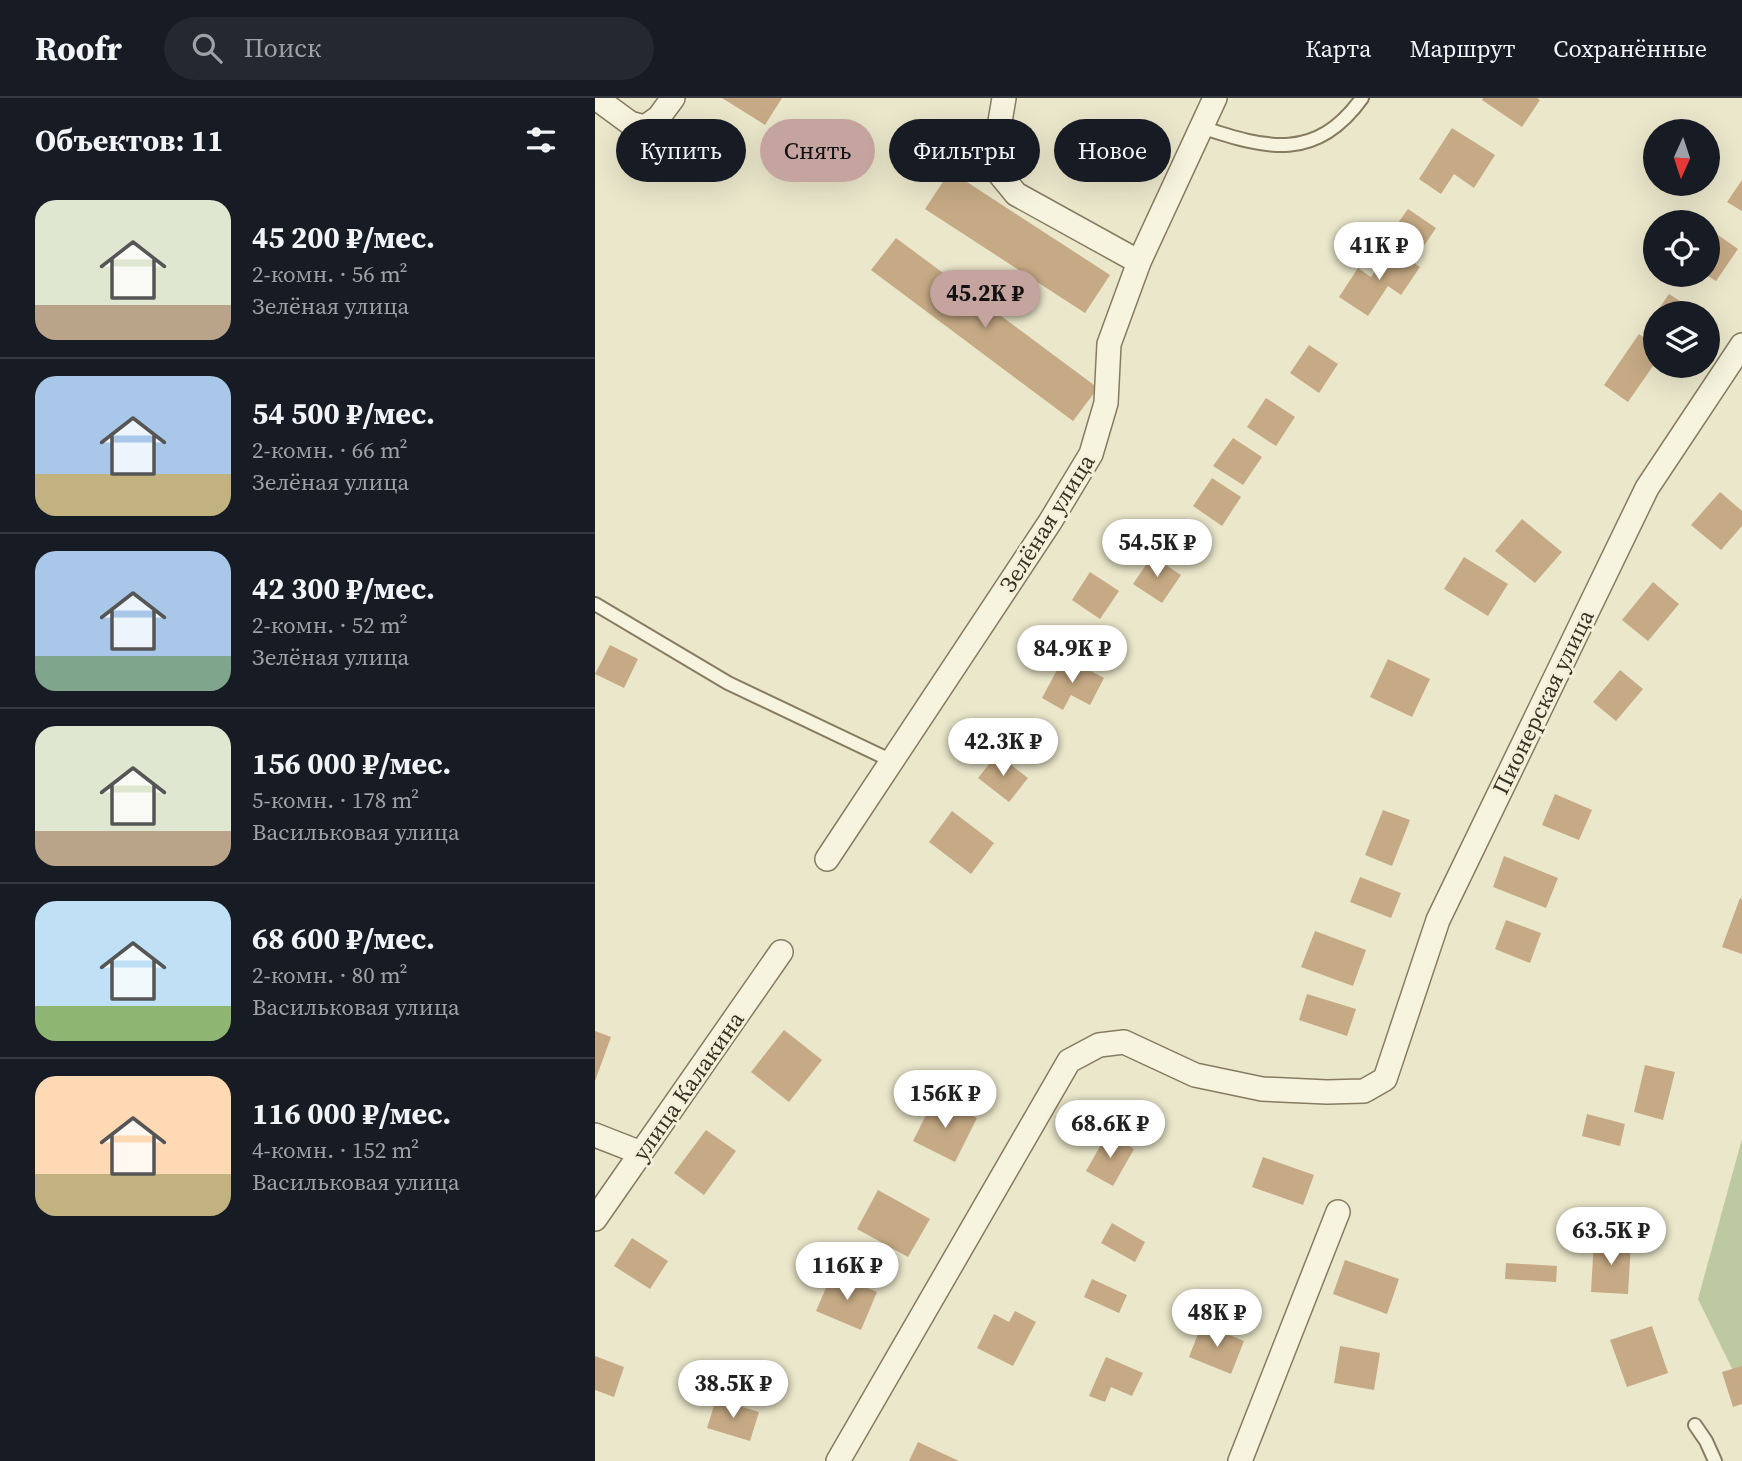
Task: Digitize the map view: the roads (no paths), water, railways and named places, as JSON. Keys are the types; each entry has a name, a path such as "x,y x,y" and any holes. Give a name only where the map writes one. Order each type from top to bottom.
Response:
{"street":[{"path":"596,98 630,123 645,127 659,117 673,98"},
{"path":"1004,98 996,145 998,172 1016,194 1139,262"},
{"name":"Зелёная улица","path":"827,859 1043,534 1091,454 1106,403 1109,344 1139,262 1215,98"},
{"name":"Пионерская улица","path":"838,1461 1069,1061 1099,1045 1124,1042 1195,1075 1262,1088 1364,1091 1385,1079 1438,920 1647,488 1742,345"},
{"name":"улица Калакина","path":"595,1219 781,952"},
{"path":"595,1135 641,1153"},
{"path":"1240,1461 1338,1212"}],"lane":[{"path":"1201,127 1245,141 1284,145 1321,138 1347,118 1362,98"},
{"path":"595,604 728,683 892,761"},
{"path":"1695,1425 1715,1461"}]}
